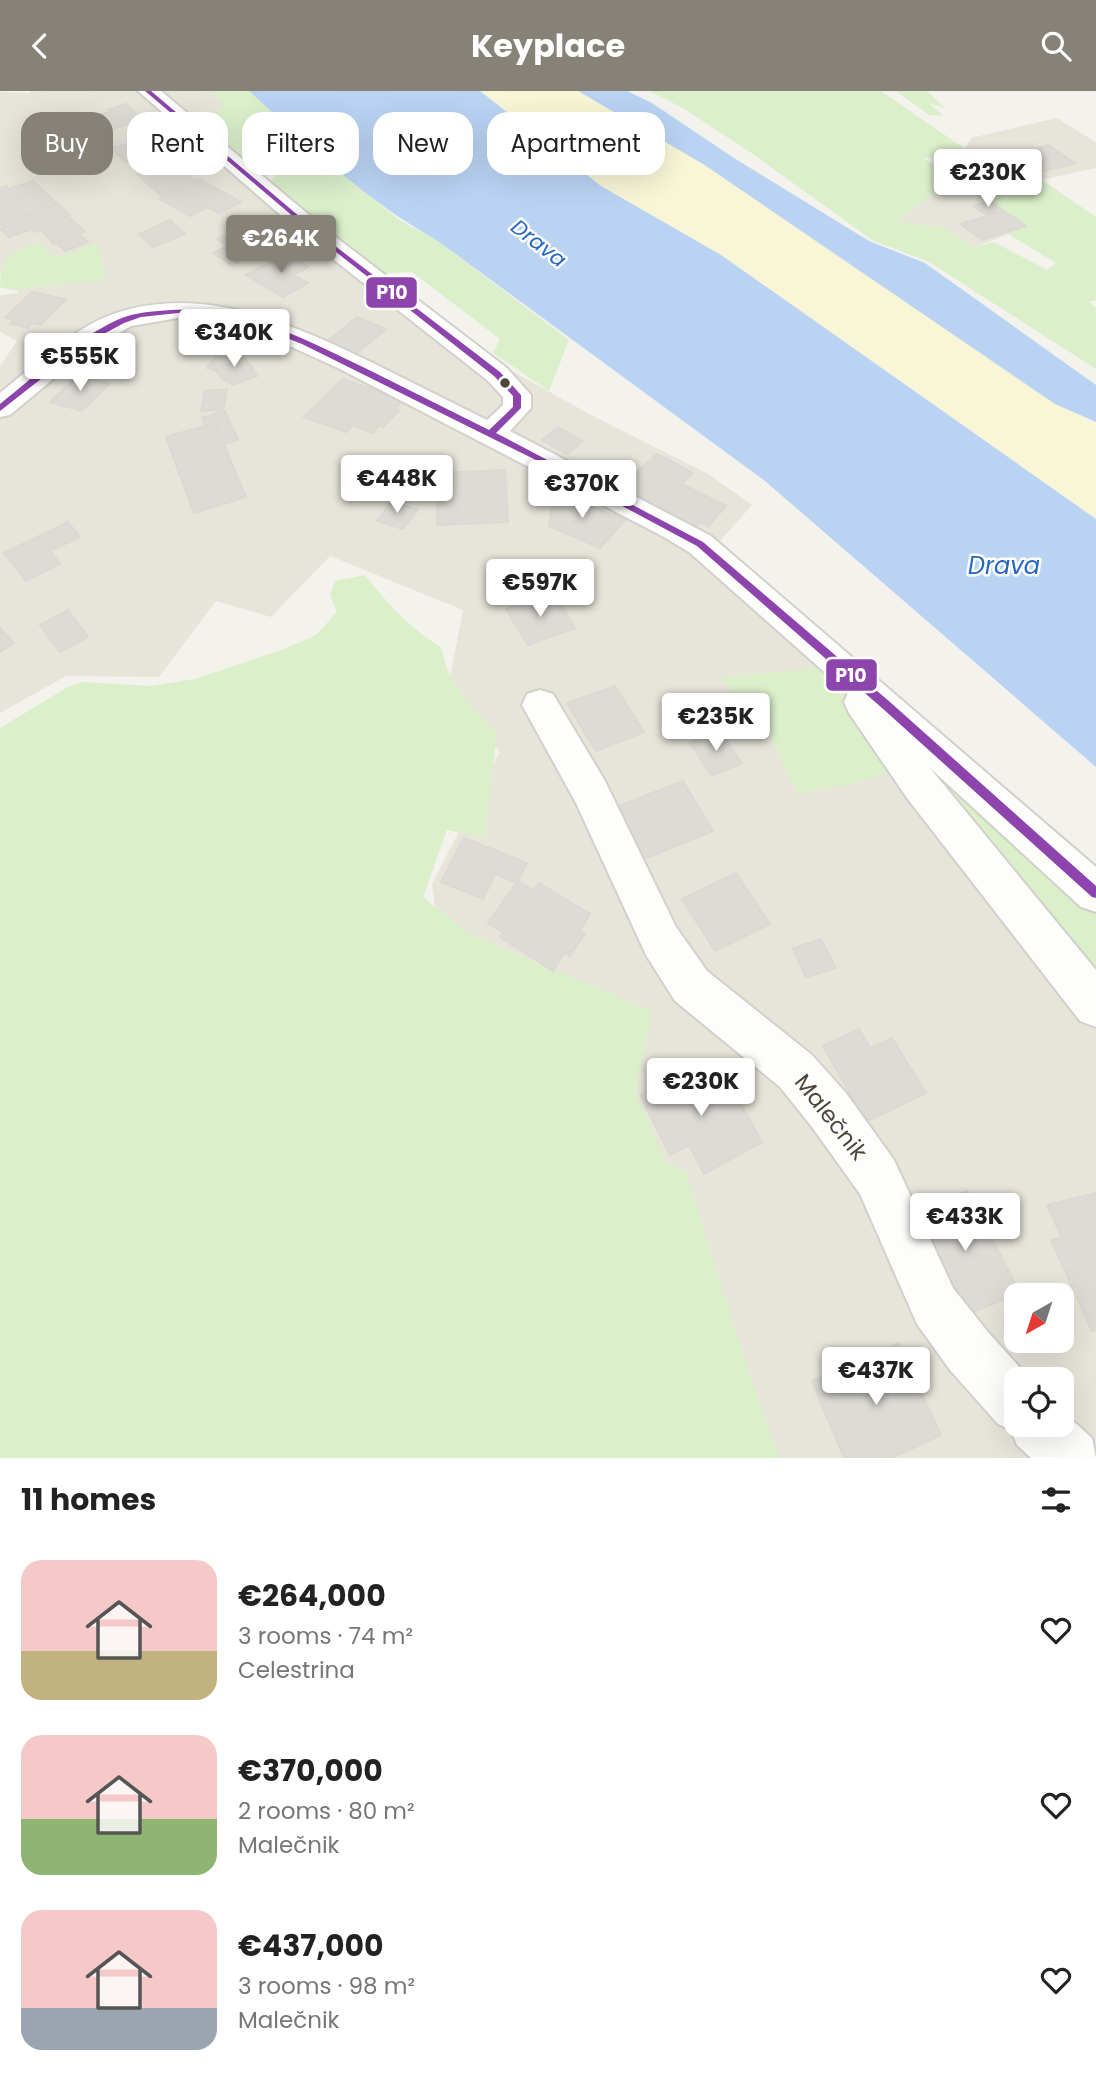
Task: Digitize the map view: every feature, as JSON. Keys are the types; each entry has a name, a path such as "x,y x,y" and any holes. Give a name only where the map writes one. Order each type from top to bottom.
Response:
{"street":[{"path":"148,91 324,240 497,374 517,395 517,408 491,433"},
{"path":"0,408 64,357 118,321 138,315 184,310 238,317 265,326 382,379 491,433 665,523 700,544 1096,893"},
{"path":"844,669 870,716 921,786 1096,1005"},
{"name":"Malečnik","path":"540,705 591,793 660,941 697,992 796,1071 829,1110 877,1177 935,1306 969,1351 1004,1390"},
{"path":"1050,1437 1072,1458"}],"shaded area":[{"path":"226,91 240,104 214,112 127,112 127,175 228,175 228,148 242,159 242,175 262,175 503,366 591,415 708,474 752,505 720,541 1096,873 1096,1458 598,1458 602,1107 648,1033 532,1006 443,968 432,884 500,752 448,688 463,610 330,556 271,617 216,601 159,677 66,676 0,713 0,366 17,341 0,332 0,295 19,293 0,272 0,92"},
{"path":"1057,118 1096,142 1096,168 1031,182 1003,184 988,198 1028,227 974,247 944,228 896,221 982,161 965,149 971,138"}],"green space":[{"path":"217,91 249,91 273,112 242,112 242,160 228,148 228,112 210,112 225,107 211,94"},
{"path":"649,91 881,91 965,149 924,159 958,178 896,221 945,228 974,247 994,242 1047,270 1056,263 1008,234 1027,226 987,198 1012,178 1019,183 1042,180 1096,217 1096,300 1089,302 1096,308 1096,369 929,262 872,240 750,152 681,107"},
{"path":"896,91 927,91 945,108 929,103 943,116 929,115"},
{"path":"275,175 344,175 401,221 435,239 569,340 549,391 493,353 500,339 412,272 383,273 312,221 269,183"},
{"path":"40,242 54,258 98,243 106,279 12,290 0,287 2,268 10,257"},
{"path":"365,575 400,615 441,647 455,684 497,732 485,838 447,830 423,897 468,933 652,1011 636,1092 666,1162 686,1172 779,1458 0,1458 0,728 68,687 83,682 151,686 195,679 284,649 316,635 337,612 330,595 335,581"},
{"path":"817,665 855,710 898,769 855,783 798,794 768,731 720,677 803,670"},
{"path":"962,786 1096,909 1096,983 946,799"}],"sand":[{"path":"480,91 578,91 614,112 507,112"},
{"path":"665,142 703,164 1055,404 1096,422 1096,519 721,255 601,186 587,175 665,175"}],"water":[{"name":"Drava","path":"249,91 480,91 507,112 487,112 487,175 587,175 601,186 721,255 1096,519 1096,767 765,481 344,175 359,175 359,112 272,112"},
{"path":"578,91 627,91 652,103 734,158 869,241 925,263 1096,385 1096,422 1055,404 703,164 665,142 665,112 614,112"}],"building":[{"path":"126,104 134,112 127,112 127,124 113,129 113,112 108,110"},
{"path":"127,144 127,162 113,151 113,148"},
{"path":"1048,145 1075,163 1040,172 1021,160 1039,155 1031,150"},
{"path":"138,175 188,175 194,181 199,179 241,202 219,213 208,207 190,216 160,199 162,197"},
{"path":"33,181 57,204 0,224 0,188 6,186 9,189"},
{"path":"989,201 1004,211 988,216 973,206"},
{"path":"58,204 70,215 41,226 29,214"},
{"path":"1004,211 1026,226 982,240 960,224"},
{"path":"29,214 41,226 9,237 1,229 4,228 0,224"},
{"path":"68,216 85,232 54,244 41,230 35,232 32,229"},
{"path":"170,220 185,234 153,247 139,234"},
{"path":"245,226 258,234 273,226 291,236 232,265 213,253 227,246 217,239"},
{"path":"79,234 88,242 65,251 57,243"},
{"path":"287,253 309,267 293,275 308,283 283,297 246,275"},
{"path":"32,292 66,299 41,325 32,323 28,328 10,324 14,320 5,318"},
{"path":"357,317 386,329 353,356 324,344"},
{"path":"216,356 239,360 215,370 207,368"},
{"path":"244,358 254,369 224,381 215,370"},
{"path":"252,370 257,376 232,385 227,380"},
{"path":"78,375 109,384 82,411 50,402"},
{"path":"343,379 403,400 395,409 399,410 383,427 379,425 373,433 353,425 346,432 304,417"},
{"path":"227,389 223,410 201,411 205,391"},
{"path":"225,411 238,440 224,444 215,423 205,426 202,418"},
{"path":"215,423 233,466 182,481 166,437"},
{"path":"558,427 583,441 567,454 542,440"},
{"path":"657,454 693,473 656,509 619,489"},
{"path":"233,466 246,497 194,513 182,481"},
{"path":"505,470 508,522 437,525 437,473"},
{"path":"682,484 726,506 708,526 699,522 693,528 656,509"},
{"path":"554,490 625,520 600,548 549,526"},
{"path":"392,501 418,510 403,529 377,521"},
{"path":"68,522 80,537 50,551 60,564 26,581 4,553"},
{"path":"553,592 575,628 528,645 506,609"},
{"path":"68,610 88,637 60,652 40,625"},
{"path":"0,628 14,643 0,652"},
{"path":"615,686 644,732 596,751 567,703"},
{"path":"719,730 742,763 712,776 690,743"},
{"path":"683,781 713,831 644,859 616,807"},
{"path":"464,838 505,854 483,899 441,882"},
{"path":"505,854 527,863 517,883 495,874"},
{"path":"736,873 770,924 715,951 682,899"},
{"path":"518,881 534,891 539,883 590,914 580,930 585,933 570,956 564,953 553,971 500,937 503,933 488,923"},
{"path":"821,939 836,968 806,977 793,948"},
{"path":"859,1029 870,1048 892,1038 926,1093 866,1122 823,1046"},
{"path":"700,1065 709,1082 724,1074 762,1142 704,1174 689,1145 670,1155 640,1095"},
{"path":"967,1191 1015,1283 1004,1283 1004,1299 965,1315 909,1214"},
{"path":"1096,1193 1096,1230 1062,1238 1047,1205"},
{"path":"1096,1230 1096,1330 1092,1331 1074,1291 1074,1283 1070,1283 1051,1240"},
{"path":"898,1343 941,1435 892,1458 844,1458 812,1381"}],"transit line":[{"name":"P10","path":"148,91 324,240 497,374 517,395 517,408 491,433"},
{"name":"P10","path":"0,408 84,341 121,321 140,315 178,311 216,313 262,325 305,342 543,460 700,544 886,705 1096,893"}]}
